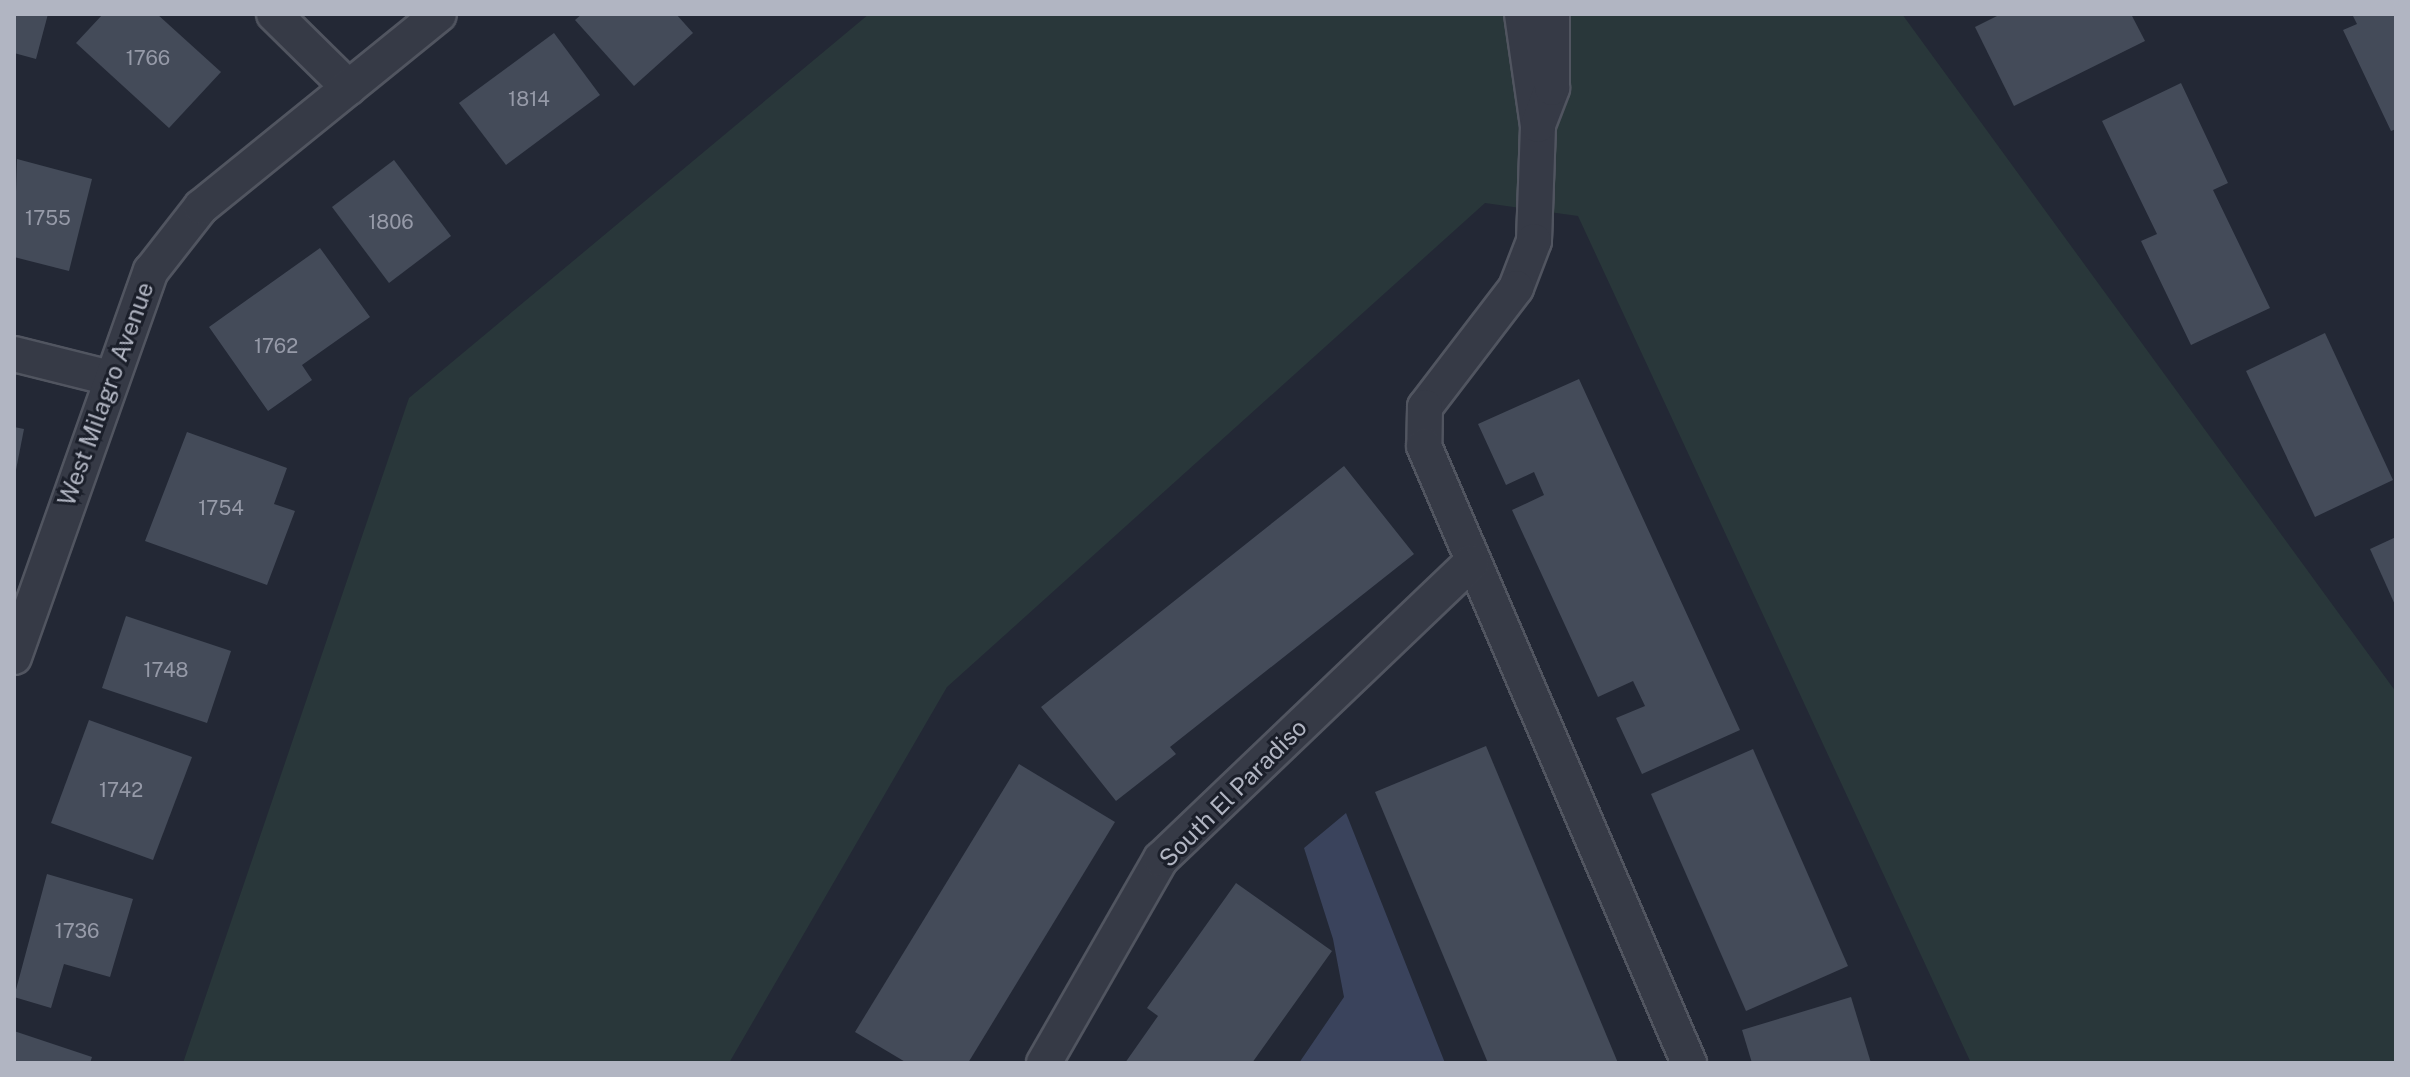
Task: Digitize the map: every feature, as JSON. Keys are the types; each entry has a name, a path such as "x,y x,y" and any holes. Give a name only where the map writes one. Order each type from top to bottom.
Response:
{"street":[{"path":"274,14 349,88"},
{"name":"West Milagro Avenue","path":"14,657 110,378 151,271 201,207 439,14"},
{"path":"1522,14 1538,126 1534,241 1516,288 1443,376 1425,407 1421,429 1472,562 1689,1063"},
{"path":"1538,126 1552,88 1552,14"},
{"path":"14,354 110,378"},
{"name":"South El Paradiso","path":"1044,1063 1161,859 1472,562"}],"shaded area":[{"path":"869,14 1902,14 2396,692 2396,1063 1971,1063 1578,216 1485,203 947,687 729,1063 183,1063 409,398"}],"water":[{"path":"1346,813 1445,1063 1299,1063 1344,997 1333,939 1304,848"}],"building":[{"path":"14,14 48,14 36,59 14,53"},
{"path":"103,14 157,14 221,72 169,128 76,43"},
{"path":"582,14 676,14 693,33 634,86 575,20"},
{"path":"2001,14 2131,14 2145,41 2014,106 1975,27"},
{"path":"2352,14 2396,14 2396,129 2391,131 2343,30 2357,24"},
{"path":"554,33 600,95 506,165 459,103"},
{"path":"2181,83 2228,183 2213,190 2270,308 2191,345 2141,241 2157,234 2102,121"},
{"path":"17,159 92,179 69,271 14,257"},
{"path":"394,160 451,236 389,283 332,207"},
{"path":"320,248 370,317 302,365 312,380 268,411 209,327"},
{"path":"2325,333 2393,480 2315,517 2246,371"},
{"path":"1579,379 1740,730 1642,774 1616,718 1645,706 1633,681 1598,697 1512,510 1544,495 1534,472 1506,485 1478,424"},
{"path":"14,427 24,429 15,475 14,475"},
{"path":"187,432 287,468 274,504 295,511 267,585 145,541"},
{"path":"1344,466 1414,554 1170,747 1176,754 1116,801 1041,707"},
{"path":"2396,537 2396,607 2370,549"},
{"path":"126,616 231,651 207,723 102,688"},
{"path":"89,720 192,757 153,860 51,823"},
{"path":"1486,746 1618,1063 1488,1063 1375,792"},
{"path":"1753,749 1848,966 1746,1011 1651,794"},
{"path":"1019,764 1115,822 968,1063 907,1063 855,1032"},
{"path":"47,874 133,899 110,977 64,964 51,1008 14,997"},
{"path":"1236,883 1332,951 1252,1063 1125,1063 1158,1016 1147,1008"},
{"path":"1851,997 1871,1063 1752,1063 1742,1030"},
{"path":"14,1031 92,1057 90,1063 14,1063"}]}
